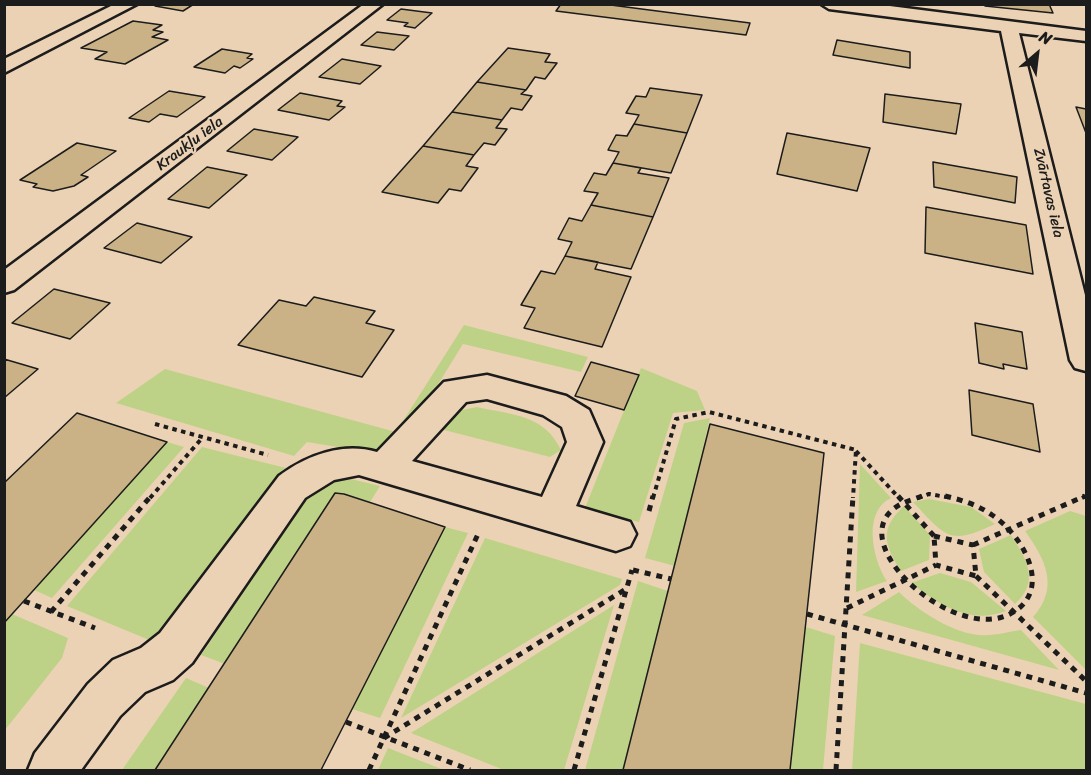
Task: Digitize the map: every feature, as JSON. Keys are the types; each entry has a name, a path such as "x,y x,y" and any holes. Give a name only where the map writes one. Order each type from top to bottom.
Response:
{"street":[{"path":"4,67 129,4"},
{"name":"Kraukļu iela","path":"4,284 375,4"},
{"path":"829,4 963,13 1009,27 1086,36"},
{"name":"Zvārtavas iela","path":"1009,27 1086,360"},
{"path":"385,467 456,391 487,387 554,405 577,419 585,442 553,516"},
{"path":"52,771 104,700 129,676 157,664 176,648 292,487 310,472 332,464 359,461 553,516 633,545"}],"path":[{"path":"574,771 626,589 633,545 676,419 710,412 856,450 934,536 973,545 1086,496"},
{"path":"155,424 292,462 310,472"},
{"path":"51,612 202,437"},
{"path":"836,771 856,450"},
{"path":"929,494 949,496 971,503 1010,529 1024,547 1032,566 1034,584 1029,601 1015,613 997,619 975,620 951,613 928,602 903,581 885,550 882,533 886,518 896,505 903,501 929,494"},
{"path":"369,771 481,528"},
{"path":"934,536 936,565"},
{"path":"633,545 671,579"},
{"path":"973,545 976,576"},
{"path":"847,608 936,565 976,576 1086,681"},
{"path":"384,738 626,589"},
{"path":"24,602 95,628"},
{"path":"807,614 1086,693"},
{"path":"346,722 470,771"}],"green space":[{"path":"464,325 588,357 581,372 463,344 427,402 395,445 374,453 307,442 294,456 116,403 165,369 396,432"},
{"path":"641,368 697,391 705,410 673,413 639,522 585,508"},
{"path":"477,407 526,418 536,423 546,429 561,450 550,457 444,430 443,420 452,412"},
{"path":"710,418 675,566 645,558 684,423"},
{"path":"167,442 184,447 52,598 34,590"},
{"path":"202,447 286,468 159,644 67,606"},
{"path":"860,464 891,498 876,514 873,525 874,549 887,581 856,592"},
{"path":"351,479 380,486 370,502 344,494 225,664 201,655 310,494 328,484"},
{"path":"929,499 971,507 995,524 967,535 949,534 933,523 913,502"},
{"path":"904,506 930,535 929,560 901,571 891,553 887,537 891,522"},
{"path":"1070,511 1086,516 1086,670 1033,617 1046,595 1047,573 1025,531"},
{"path":"445,527 468,533 380,718 352,709"},
{"path":"1011,535 1026,562 1029,579 1023,595 1015,604 984,572 979,549"},
{"path":"485,538 622,579 620,585 401,718"},
{"path":"940,573 971,582 1006,611 993,615 968,614 944,605 911,583"},
{"path":"638,581 668,591 623,770 585,770"},
{"path":"899,592 928,615 952,628 977,635 1021,630 1059,670 862,615"},
{"path":"614,605 564,770 504,770 411,733"},
{"path":"12,614 68,638 62,658 5,730 5,623"},
{"path":"806,627 835,636 823,770 790,770"},
{"path":"860,643 1086,704 1086,770 852,770"},
{"path":"186,678 209,688 155,770 122,770"},
{"path":"388,748 444,770 378,770"}],"building":[{"path":"158,4 194,4 183,11 155,6"},
{"path":"561,4 603,4 750,23 746,35 556,11"},
{"path":"985,4 1049,4 1053,13 985,6"},
{"path":"401,9 432,13 415,28 404,26 408,23 387,20"},
{"path":"133,21 162,25 153,30 163,32 152,37 168,40 125,64 95,59 107,52 81,48"},
{"path":"377,32 409,36 394,50 361,45"},
{"path":"837,40 910,52 910,68 833,55"},
{"path":"508,48 550,54 545,62 557,63 545,79 535,77 526,90 477,82"},
{"path":"222,49 252,54 247,58 253,59 240,68 234,66 225,73 194,67"},
{"path":"342,59 381,66 360,84 319,77"},
{"path":"477,82 526,90 521,94 532,96 522,110 511,108 502,120 452,112"},
{"path":"650,88 702,95 687,133 634,124 639,115 626,113 636,96 646,97"},
{"path":"169,91 205,97 177,117 160,114 149,122 129,118"},
{"path":"300,93 342,101 337,106 345,107 329,120 278,110"},
{"path":"885,94 961,104 956,134 883,122"},
{"path":"1076,107 1086,109 1086,133"},
{"path":"452,112 502,120 496,128 507,129 495,145 484,143 474,155 423,146"},
{"path":"634,124 687,133 671,173 613,163 619,152 608,150 616,135 627,136"},
{"path":"254,129 298,137 272,160 227,151"},
{"path":"787,133 870,148 857,191 777,174"},
{"path":"77,143 116,151 81,175 88,177 74,186 53,191 33,187 37,184 20,180"},
{"path":"423,146 474,155 466,166 478,168 461,191 449,189 438,203 382,192"},
{"path":"933,162 1017,177 1015,203 934,187"},
{"path":"613,163 641,168 638,173 669,178 653,217 591,205 598,193 584,191 594,173 606,175"},
{"path":"207,167 247,175 209,208 168,199"},
{"path":"591,205 653,217 631,269 565,256 572,242 558,239 569,218 582,221"},
{"path":"926,207 1026,225 1033,274 925,253"},
{"path":"137,223 192,237 161,263 104,248"},
{"path":"565,256 598,262 595,269 631,277 602,347 524,328 535,308 521,305 541,271 555,274"},
{"path":"54,289 110,303 70,339 12,323"},
{"path":"314,297 375,311 366,323 394,330 362,377 238,345 279,300 306,306"},
{"path":"975,323 1022,332 1027,369 1003,364 1004,369 979,363"},
{"path":"4,359 38,369 4,398"},
{"path":"591,362 639,375 624,410 575,396"},
{"path":"969,390 1033,404 1040,452 972,435"},
{"path":"77,413 167,442 4,623 4,483"},
{"path":"710,424 824,453 790,770 623,770"},
{"path":"335,493 445,527 321,770 155,770"}]}
